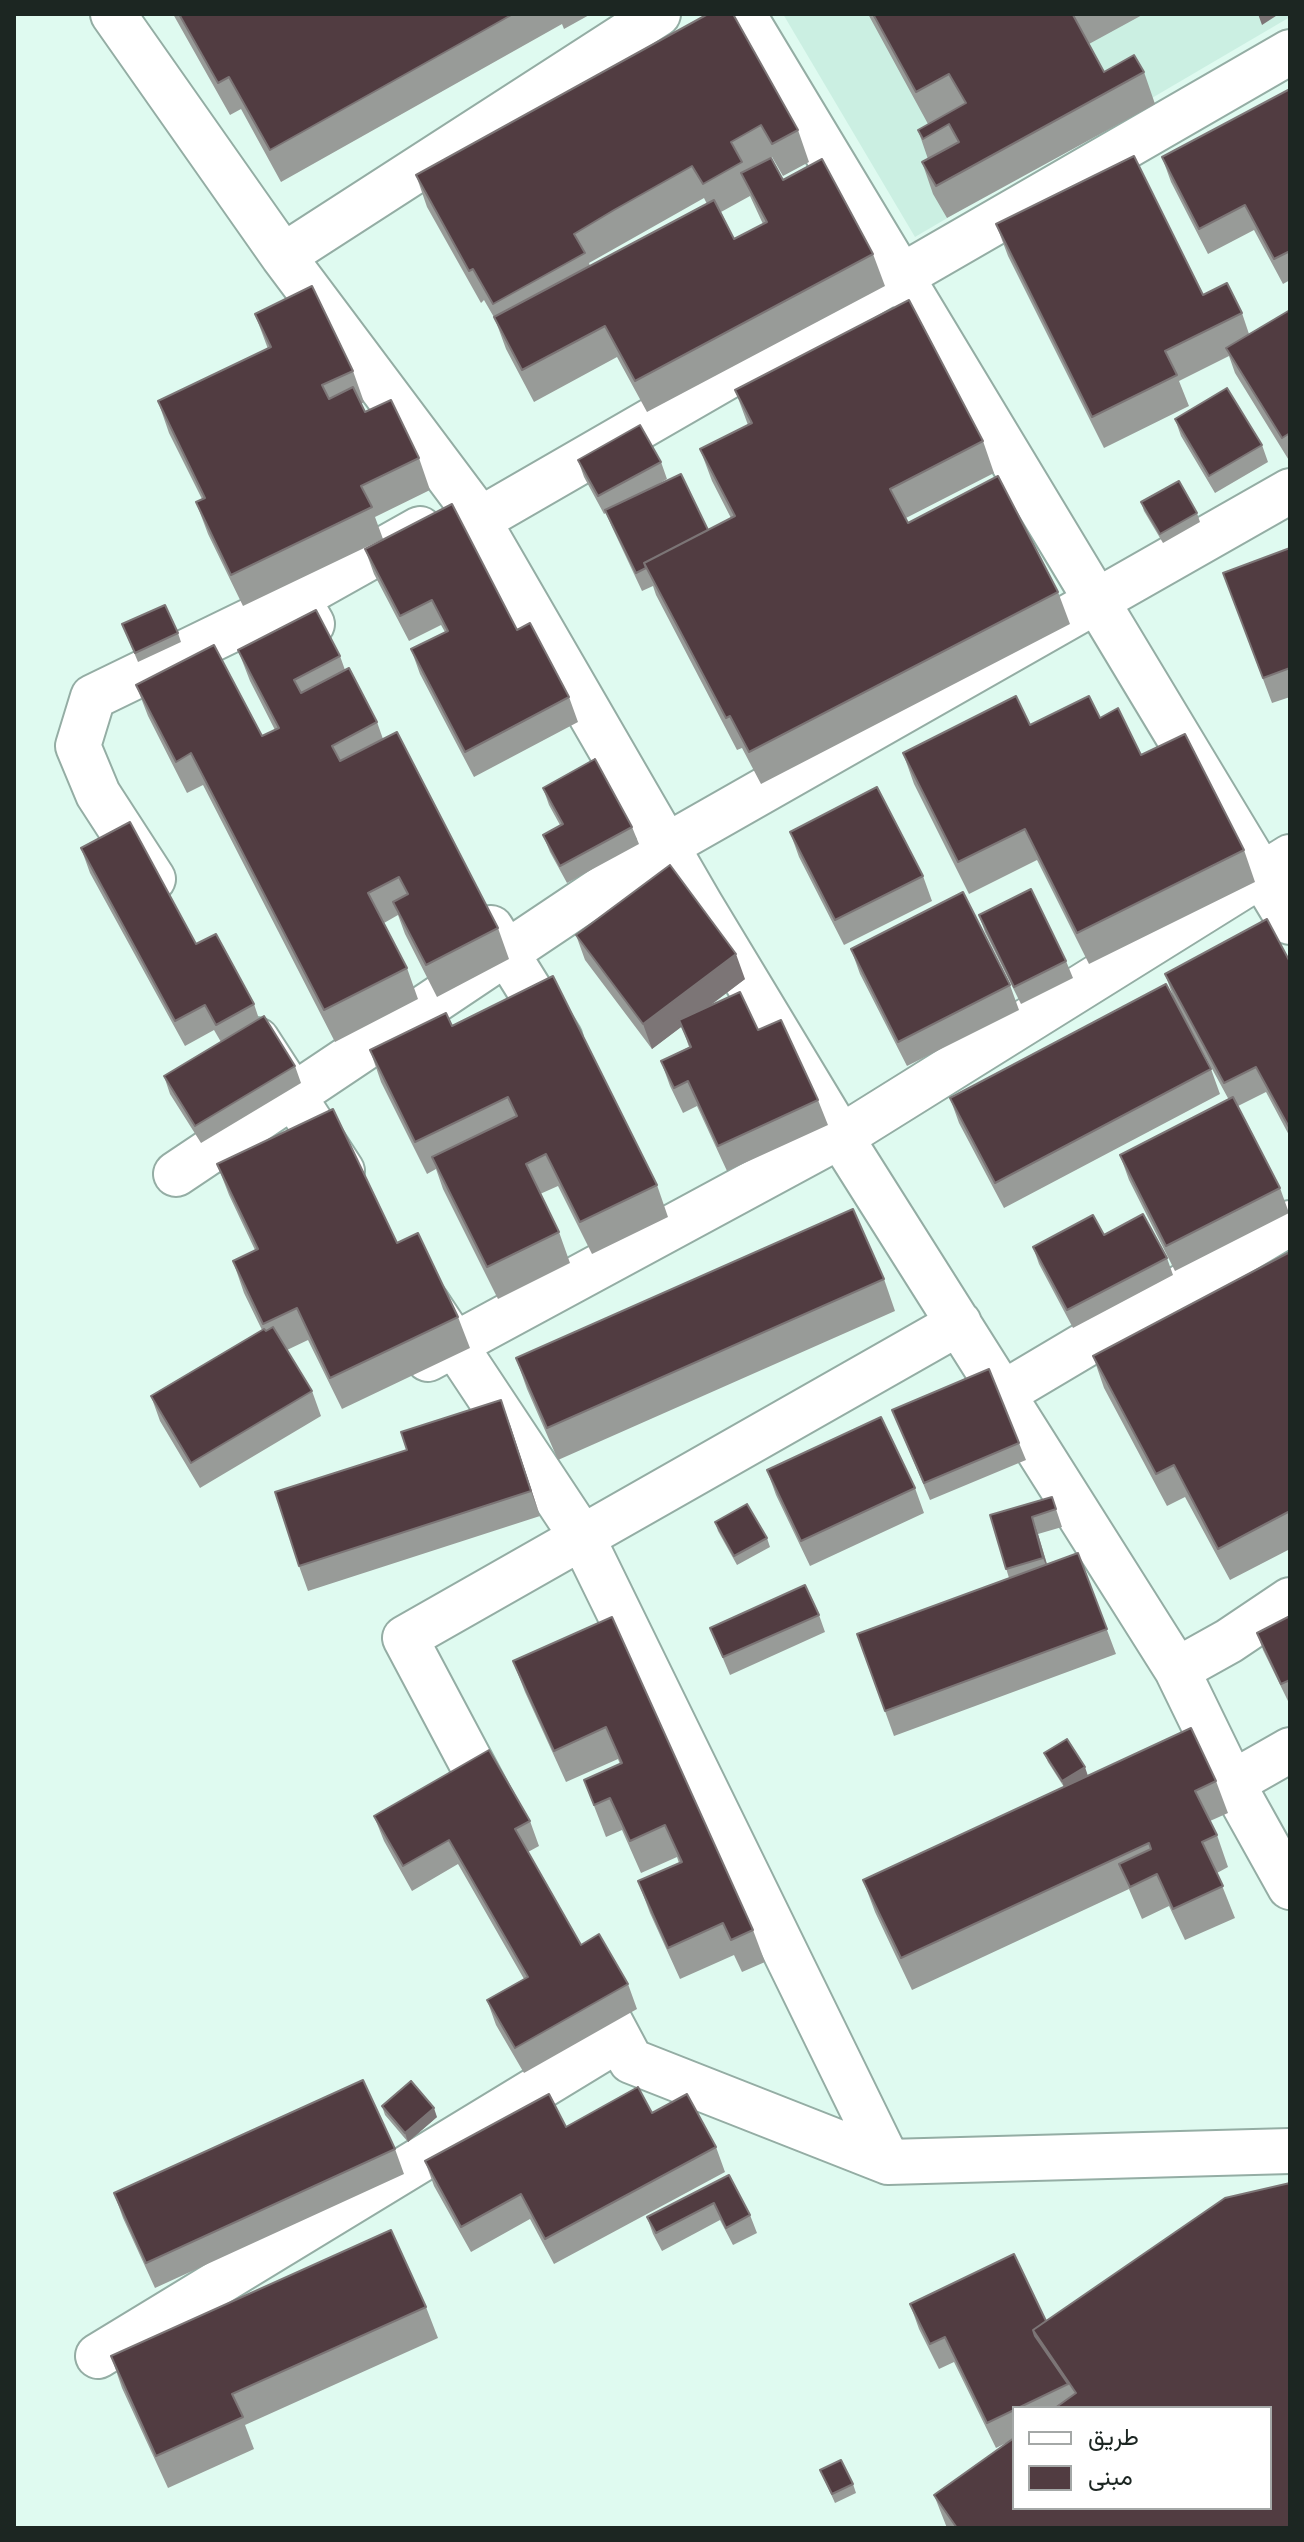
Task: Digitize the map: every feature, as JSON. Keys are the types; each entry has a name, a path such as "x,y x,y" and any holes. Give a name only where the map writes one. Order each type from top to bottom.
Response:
{"street":[{"path":"113,14 283,256 473,512 666,846 840,1136 1177,1670 1232,1783 1290,1887"},
{"path":"283,256 658,14"},
{"path":"743,14 1096,601 1276,866 1290,922"},
{"path":"174,912 98,794 78,746 93,697 473,512 900,275 1290,52"},
{"path":"176,1174 666,846 1290,491"},
{"path":"297,598 329,652"},
{"path":"398,1375 454,1345 667,1211 840,1136 1276,866"},
{"path":"474,899 582,1075"},
{"path":"234,1004 361,1201"},
{"path":"1002,1394 1290,1223"},
{"path":"403,1266 582,1537 888,2162"},
{"path":"516,1845 405,1638 959,1323"},
{"path":"1177,1670 1229,1641 1290,1600"},
{"path":"1232,1783 1290,1750"},
{"path":"567,1942 631,2061 888,2162 1290,2151"},
{"path":"98,2356 619,2039"}],"shaded area":[{"path":"783,14 1290,14 1290,17 915,237"}],"building":[{"path":"179,14 513,14 270,150 229,77 218,83"},
{"path":"708,14 733,14 798,130 772,144 761,125 731,142 742,162 703,184 692,166 614,210 574,234 585,253 493,304 473,269 469,271 416,175"},
{"path":"873,14 1075,14 1104,72 1134,55 1144,72 936,186 922,162 959,142 949,124 923,139 918,130 966,103 949,74 916,92"},
{"path":"1290,89 1290,251 1274,259 1245,205 1199,229 1162,157"},
{"path":"1134,156 1203,295 1227,283 1242,313 1165,351 1177,375 1092,417 996,224"},
{"path":"771,158 783,180 822,159 873,254 635,381 605,326 522,370 494,317 714,200 734,239 767,222 741,173"},
{"path":"312,286 353,371 322,385 329,399 353,387 365,412 391,400 419,458 361,486 372,507 231,575 196,502 205,498 158,401 271,347 255,314"},
{"path":"909,300 983,441 890,489 908,523 998,476 1058,592 749,752 730,716 726,718 644,563 735,516 700,449 752,423 735,390"},
{"path":"1290,310 1290,433 1282,438 1226,348"},
{"path":"1227,388 1262,445 1209,476 1175,419"},
{"path":"640,425 661,462 598,496 578,460"},
{"path":"681,474 708,530 644,563 646,568 636,573 605,510"},
{"path":"1179,481 1197,513 1160,534 1141,502"},
{"path":"452,504 517,630 530,623 569,697 465,752 411,649 448,631 432,600 400,616 365,549"},
{"path":"1290,548 1290,668 1263,678 1223,573"},
{"path":"165,605 178,633 135,653 122,624"},
{"path":"316,610 340,656 294,680 301,693 349,668 377,722 332,746 340,761 397,732 498,928 426,965 393,902 408,894 399,877 368,893 407,968 324,1010 191,753 176,762 136,685 214,645 262,736 279,728 238,650"},
{"path":"1016,696 1030,725 1089,696 1100,718 1118,708 1141,755 1185,734 1244,850 1077,933 1025,829 958,862 903,753"},
{"path":"595,759 632,827 560,866 543,835 563,824 543,788"},
{"path":"877,787 923,876 835,920 790,832"},
{"path":"130,822 196,944 216,934 254,1004 216,1025 205,1005 175,1021 81,848"},
{"path":"670,865 736,954 643,1024 576,935"},
{"path":"1031,889 1066,961 1014,987 979,915"},
{"path":"963,892 1010,985 898,1042 851,949"},
{"path":"1267,919 1290,962 1290,1129 1256,1067 1224,1083 1165,974"},
{"path":"553,976 657,1185 580,1222 546,1154 526,1164 559,1232 487,1267 432,1157 517,1116 508,1097 415,1142 370,1050 446,1013 452,1026"},
{"path":"1166,984 1211,1069 995,1183 950,1098"},
{"path":"740,992 758,1030 781,1020 818,1100 718,1146 688,1081 674,1088 661,1061 691,1047 679,1020"},
{"path":"264,1016 295,1066 195,1126 164,1076"},
{"path":"1233,1097 1280,1188 1166,1246 1120,1155"},
{"path":"333,1109 397,1243 418,1233 458,1317 330,1378 297,1308 263,1324 233,1261 258,1249 217,1164"},
{"path":"853,1209 884,1279 547,1428 516,1358"},
{"path":"1143,1214 1167,1258 1067,1310 1033,1247 1093,1215 1104,1235"},
{"path":"1290,1252 1290,1511 1218,1549 1174,1465 1156,1474 1093,1356"},
{"path":"273,1327 312,1391 191,1463 151,1396 264,1329"},
{"path":"989,1369 1019,1443 924,1483 892,1410"},
{"path":"501,1400 531,1491 299,1566 275,1492 407,1450 401,1432"},
{"path":"881,1417 915,1488 801,1541 767,1470"},
{"path":"1052,1497 1056,1509 1032,1517 1043,1558 1006,1569 990,1515"},
{"path":"747,1504 767,1538 734,1556 715,1522"},
{"path":"1078,1553 1107,1629 885,1711 857,1634"},
{"path":"805,1585 819,1615 723,1657 710,1628"},
{"path":"1290,1616 1290,1680 1281,1684 1257,1633"},
{"path":"612,1617 753,1930 731,1940 723,1923 668,1948 638,1881 682,1862 665,1825 630,1841 610,1798 594,1805 584,1780 622,1763 606,1727 554,1751 513,1661"},
{"path":"1191,1728 1216,1781 1195,1791 1217,1835 1202,1842 1223,1886 1173,1909 1157,1874 1130,1887 1119,1864 1151,1849 1149,1843 901,1958 863,1880"},
{"path":"1067,1739 1085,1767 1062,1781 1044,1753"},
{"path":"489,1750 530,1821 515,1829 581,1945 599,1934 628,1984 515,2048 487,2000 528,1977 449,1840 403,1866 374,1816"},
{"path":"363,2080 395,2149 146,2263 114,2193"},
{"path":"411,2081 434,2108 405,2133 382,2106"},
{"path":"638,2087 652,2113 687,2094 716,2147 545,2239 521,2194 461,2227 425,2161 549,2094 566,2127"},
{"path":"729,2175 750,2215 726,2228 714,2203 656,2233 647,2217"},
{"path":"1290,2183 1290,2528 957,2528 934,2495 1012,2439 1012,2510 1272,2510 1272,2406 1058,2406 1076,2393 1033,2330 1225,2198"},
{"path":"391,2230 426,2307 232,2394 243,2417 156,2456 111,2356"},
{"path":"1014,2254 1046,2321 1033,2330 1035,2336 1068,2384 1022,2406 1012,2406 1012,2411 987,2423 945,2337 930,2344 910,2304"},
{"path":"841,2460 853,2484 832,2494 820,2470"}]}
